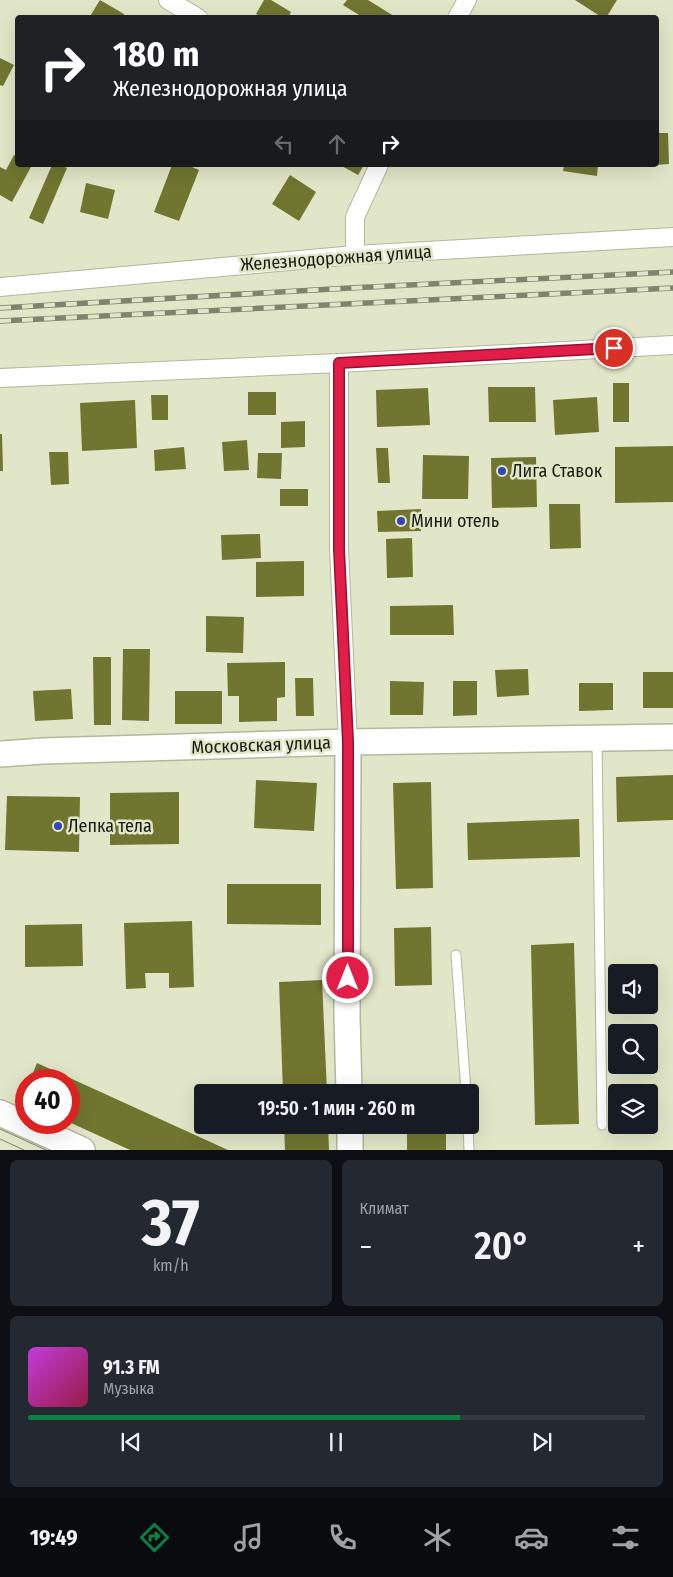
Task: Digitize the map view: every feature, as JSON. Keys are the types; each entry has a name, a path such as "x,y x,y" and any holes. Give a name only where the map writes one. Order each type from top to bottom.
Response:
{"street":[{"path":"168,0 193,15"},
{"path":"459,15 467,0"},
{"path":"355,255 355,217 378,167"},
{"name":"Железнодорожная улица","path":"0,287 355,255 673,237"},
{"path":"0,378 339,363 673,345"},
{"path":"339,363 339,549 348,742 349,1084"},
{"name":"Московская улица","path":"0,754 43,751 348,742 673,737"},
{"path":"0,1113 82,1150"},
{"path":"350,1134 350,1150"}],"lane":[{"path":"597,739 602,1125"},
{"path":"456,955 465,1084"},
{"path":"468,1134 469,1150"}],"building":[{"path":"100,0 124,14 124,15 91,15"},
{"path":"264,0 271,0 291,12 290,15 256,14"},
{"path":"347,0 368,0 392,15 359,15 343,5"},
{"path":"575,0 617,0 608,15 598,15"},
{"path":"0,58 14,65 3,86 0,85"},
{"path":"659,133 668,133 669,164 659,165"},
{"path":"14,155 15,167 31,167 12,202 0,195 0,167 6,170"},
{"path":"51,167 67,168 43,224 29,218"},
{"path":"171,167 192,167 199,170 179,221 154,212"},
{"path":"344,167 363,167 358,175"},
{"path":"564,167 598,167 597,176 563,171"},
{"path":"290,175 316,192 299,221 272,204"},
{"path":"86,183 115,190 108,219 80,212"},
{"path":"613,383 629,383 629,422 613,422"},
{"path":"488,387 535,387 536,422 489,422"},
{"path":"428,388 430,425 377,427 376,390"},
{"path":"248,392 276,392 276,415 248,415"},
{"path":"151,395 168,395 168,420 152,420"},
{"path":"597,397 599,432 555,435 553,400"},
{"path":"135,400 137,448 82,451 80,403"},
{"path":"305,421 305,447 281,448 281,422"},
{"path":"0,434 2,434 3,471 0,471"},
{"path":"247,440 249,470 224,471 222,442"},
{"path":"673,446 673,502 615,503 615,447"},
{"path":"184,447 186,469 155,471 154,450"},
{"path":"376,448 388,448 390,483 378,483"},
{"path":"49,452 68,452 69,484 51,485"},
{"path":"258,453 282,453 281,479 257,478"},
{"path":"423,455 469,456 468,499 422,499"},
{"path":"536,457 537,507 492,508 491,458"},
{"path":"280,489 308,489 308,506 280,506"},
{"path":"549,504 580,504 581,548 550,549"},
{"path":"421,509 421,531 378,532 377,511"},
{"path":"260,534 261,558 222,560 221,535"},
{"path":"412,538 413,577 387,578 386,539"},
{"path":"304,561 304,596 256,597 256,562"},
{"path":"453,605 454,635 390,635 390,606"},
{"path":"206,616 244,617 243,653 206,652"},
{"path":"123,649 150,649 149,721 122,720"},
{"path":"93,657 111,657 111,725 94,725"},
{"path":"285,662 285,697 277,698 277,721 239,722 239,696 228,696 227,663"},
{"path":"528,669 529,695 497,697 495,670"},
{"path":"643,672 673,672 673,708 643,708"},
{"path":"295,678 313,678 314,716 296,716"},
{"path":"390,681 424,682 423,715 390,715"},
{"path":"453,681 477,681 477,715 453,716"},
{"path":"579,683 613,683 613,710 579,711"},
{"path":"71,689 73,719 35,721 33,691"},
{"path":"175,691 222,691 222,724 175,724"},
{"path":"673,775 673,820 617,822 616,777"},
{"path":"256,780 317,783 314,831 254,828"},
{"path":"431,782 433,888 396,889 393,783"},
{"path":"179,792 179,844 110,845 110,793"},
{"path":"7,796 80,797 79,852 5,850"},
{"path":"579,819 580,857 468,860 467,823"},
{"path":"227,884 321,884 321,925 227,924"},
{"path":"192,921 194,987 169,988 169,973 145,973 146,988 126,989 124,923"},
{"path":"82,924 83,966 25,967 25,925"},
{"path":"431,927 432,985 395,986 394,928"},
{"path":"574,943 579,1124 535,1125 531,945"},
{"path":"322,980 327,1084 283,1084 279,982"},
{"path":"37,1063 50,1069 35,1069"},
{"path":"80,1083 228,1150 130,1150 80,1127"},
{"path":"284,1134 328,1134 329,1150 285,1150"},
{"path":"407,1134 446,1134 446,1150 407,1150"}],"tram line":[{"path":"0,1129 46,1150"},
{"path":"0,1139 24,1150"}],"railway":[{"path":"0,308 673,272"},
{"path":"0,321 673,288"}],"place":[{"name":"Лига Ставок","path":"502,471"},
{"name":"Мини отель","path":"401,521"},
{"name":"Лепка тела","path":"58,826"}],"route":[{"path":"348,978 348,742 339,549 339,363 614,348"}]}
